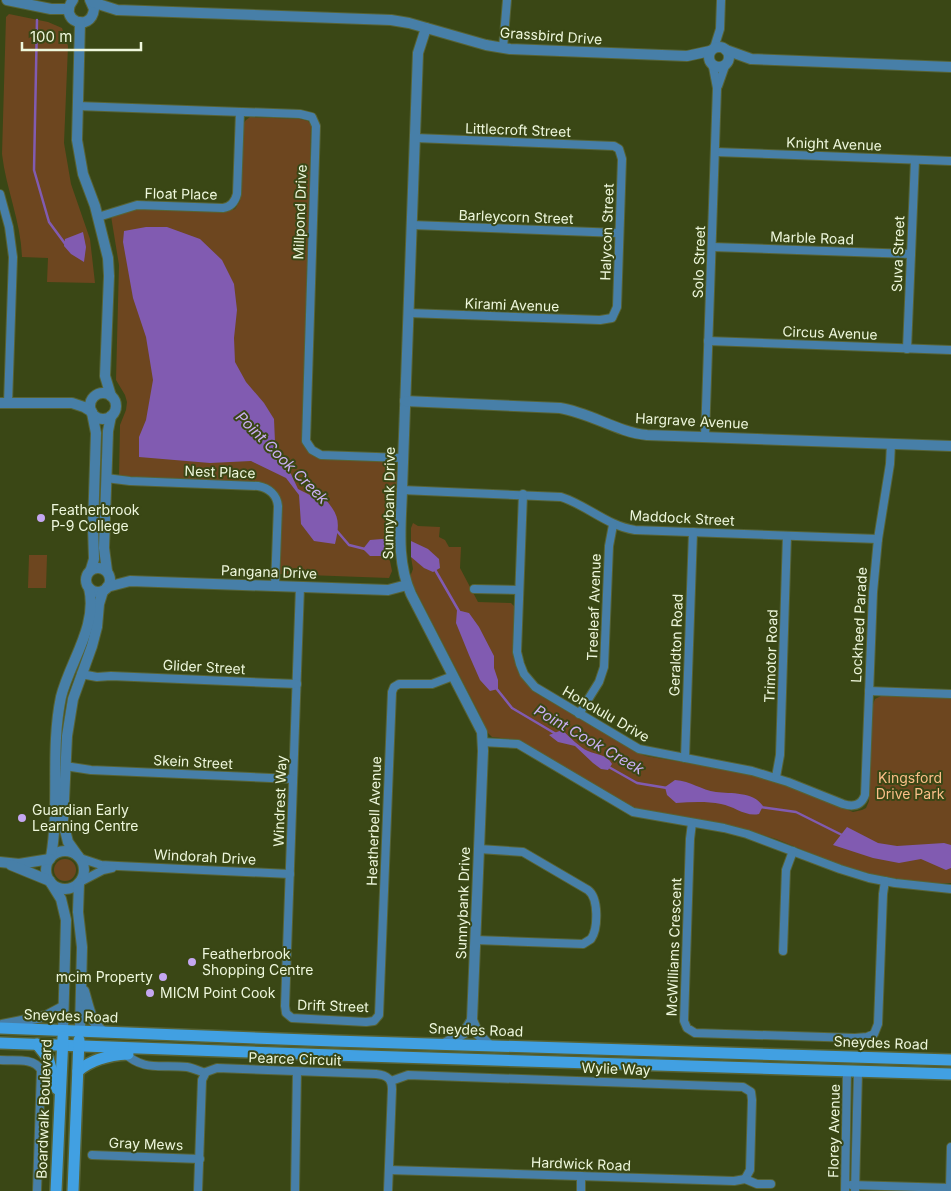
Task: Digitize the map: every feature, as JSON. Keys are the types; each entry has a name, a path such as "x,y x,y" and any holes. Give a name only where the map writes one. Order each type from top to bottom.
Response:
{"main road":[{"name":"Sneydes Road","path":"0,1026 63,1031 224,1037 951,1060"},
{"name":"Boardwalk Boulevard","path":"56,1191 63,1031"},
{"path":"72,1191 80,1031"},
{"path":"224,1037 236,1048 265,1052"},
{"name":"Sneydes Road","path":"0,1043 79,1046 121,1051"},
{"path":"37,1044 45,1052 50,1062 60,1101"},
{"path":"78,1071 88,1063 121,1051 174,1050 951,1074"},
{"path":"852,1057 853,1072"}],"street":[{"path":"7,0 51,9 71,5 72,18 80,22 77,140 80,163 98,217 108,258 105,376 116,406 111,416 108,431 106,480 104,548 110,580 98,604 95,636 73,699 65,769 64,829 68,844 79,857 84,870 80,882 78,912 82,947 80,1031"},
{"path":"503,48 507,0"},
{"path":"721,0 720,29 729,56 726,64"},
{"path":"91,1 94,9 93,16"},
{"name":"Grassbird Drive","path":"91,1 117,10"},
{"name":"Grassbird Drive","path":"80,22 88,21 93,16 117,10 380,20 408,23 503,48 518,50 687,56 712,49"},
{"name":"Sunnybank Drive","path":"426,28 418,53 400,549 407,586 482,732 472,1020"},
{"path":"720,29 708,57 712,65 719,68 726,64 750,59"},
{"path":"712,49 720,47 738,56 750,59 951,67"},
{"name":"Grassbird Drive","path":"687,56 712,65"},
{"name":"Solo Street","path":"717,88 726,64"},
{"name":"Solo Street","path":"705,437 717,88 712,65"},
{"name":"Millpond Drive","path":"77,106 305,114 312,117 316,124 305,434 308,445 315,452 325,455 403,458"},
{"name":"Float Place","path":"98,217 137,205 218,208 230,206 237,194 240,112"},
{"name":"Littlecroft Street","path":"415,138 614,146 619,149"},
{"name":"Halycon Street","path":"614,316 617,307 622,159 619,149"},
{"name":"Knight Avenue","path":"715,152 951,161"},
{"name":"Suva Street","path":"907,349 915,160"},
{"path":"0,194 9,227 13,257 4,403 72,403 103,394 111,396"},
{"name":"Barleycorn Street","path":"412,226 619,233"},
{"name":"Marble Road","path":"712,247 911,254"},
{"name":"Kirami Avenue","path":"409,313 600,320 610,319 614,316"},
{"name":"Circus Avenue","path":"708,341 951,350"},
{"path":"50,882 46,870 51,858 54,831 54,752 58,716 65,683 90,616 91,606 89,588 85,578 91,569 94,559 92,527 96,434 90,404 105,376"},
{"name":"Hargrave Avenue","path":"405,401 560,408 580,412 630,432 647,435 951,446"},
{"path":"72,403 84,407 95,416 103,419 111,416"},
{"name":"Lockheed Parade","path":"857,806 865,796 873,592 878,539 892,444"},
{"name":"Nest Place","path":"106,480 258,486 272,492 278,506 275,586"},
{"name":"Maddock Street","path":"402,490 554,496 569,499 613,524 635,530 878,539"},
{"name":"Honolulu Drive","path":"523,494 517,646 518,659 522,669 535,686 639,750 776,777 843,804 857,806"},
{"name":"Treeleaf Avenue","path":"580,714 599,682 604,667 609,546 613,524"},
{"name":"Geraldton Road","path":"685,758 693,532"},
{"name":"Trimotor Road","path":"776,777 780,755 787,536"},
{"path":"91,569 99,567 107,571"},
{"name":"Pangana Drive","path":"107,571 130,581"},
{"name":"Pangana Drive","path":"105,589 130,581 388,590 407,586"},
{"name":"Windrest Way","path":"288,1015 285,1006 300,587"},
{"path":"89,588 96,592 105,589"},
{"path":"474,589 519,590"},
{"name":"Glider Street","path":"82,671 111,676 297,684"},
{"name":"Heatherbell Avenue","path":"378,1018 380,1012 392,692 394,687 399,684 432,684 453,676"},
{"path":"868,691 951,694"},
{"path":"482,742 518,744 633,812 742,833 840,869 885,882 950,888"},
{"name":"Skein Street","path":"65,769 293,779"},
{"name":"McWilliams Crescent","path":"692,823 684,1021 687,1028 695,1033 855,1038 874,1034 878,1024 885,882"},
{"path":"475,940 582,944 591,940 595,932 596,900 594,895 588,890 527,854 513,851 479,849"},
{"path":"4,863 26,863 51,858 62,851 68,851 79,857"},
{"path":"784,951 786,870 793,851"},
{"name":"Windorah Drive","path":"79,857 101,865 290,874"},
{"path":"4,863 62,888 68,889 80,882"},
{"name":"Windorah Drive","path":"80,882 103,870 118,866"},
{"name":"Boardwalk Boulevard","path":"50,882 60,899 66,920 63,1031"},
{"path":"81,982 95,1023 104,1032"},
{"path":"0,1026 46,1016 63,1007"},
{"name":"Drift Street","path":"288,1015 294,1019 334,1021 366,1022 374,1021 378,1018"},
{"path":"442,1044 462,1034 472,1020"},
{"path":"472,1020 478,1034 490,1046"},
{"path":"121,1051 141,1064 188,1067 206,1074 202,1080 198,1191"},
{"path":"0,1060 31,1061 41,1070 36,1191"},
{"name":"Pearce Circuit","path":"206,1074 211,1069 217,1068 379,1074 391,1081"},
{"path":"295,1191 297,1072"},
{"name":"Florey Avenue","path":"845,1188 853,1072"},
{"name":"Florey Avenue","path":"853,1072 855,1188"},
{"name":"Wylie Way","path":"391,1081 408,1075 743,1087 751,1092 752,1100 750,1170 745,1179"},
{"path":"388,1191 391,1081"},
{"path":"845,1188 951,1188 951,1148"},
{"name":"Gray Mews","path":"92,1155 200,1159"},
{"name":"Hardwick Road","path":"389,1170 734,1181 745,1179 757,1184 771,1184"},
{"path":"581,1176 581,1191"}],"green space":[{"path":"9,14 48,22 62,28 68,46 64,143 71,184 90,239 95,283 47,282 48,258 22,257 19,231 2,154 6,17"},
{"path":"250,117 300,119 308,121 311,125 302,441 308,452 319,458 387,461 395,465 397,475 396,525 390,525 389,556 392,571 389,578 280,574 281,501 276,490 266,484 119,477 120,425 127,402 116,380 119,265 111,216 133,209 145,208 229,211 235,209 240,201 243,124"},
{"name":"Kingsford Drive Park","path":"413,523 418,526 440,527 439,537 445,540 449,547 461,547 460,568 478,602 511,603 514,606 514,659 518,671 536,693 646,756 761,777 805,792 853,812 866,808 869,801 872,707 875,699 883,695 951,698 951,883 924,883 875,875 838,864 776,839 747,830 637,809 519,740 492,737 487,732 410,577 413,569 411,528"},
{"path":"29,555 47,555 46,588 28,588"},
{"path":"65,859 73,862 76,870 73,878 65,881 57,878 54,870 57,862"}],"shaded area":[{"path":"146,227 167,227 200,239 222,260 234,284 237,310 234,338 235,362 246,382 264,403 274,419 275,442 279,461 291,474 298,489 310,495 322,495 335,512 338,528 335,544 314,541 301,524 299,495 286,478 251,461 210,463 139,457 139,437 146,420 153,380 146,337 133,298 123,242 124,231"},
{"path":"83,232 86,247 84,262 71,254 64,246 65,239"},
{"path":"370,540 389,540 389,556 370,556 363,549"},
{"path":"411,541 428,549 439,559 440,568 433,572 424,568 411,557"},
{"path":"457,610 469,613 479,627 494,656 498,689 490,691 480,680 456,623"},
{"path":"562,730 578,745 607,758 612,764 608,770 601,769 575,746 558,742 549,735"},
{"path":"675,780 711,791 748,796 759,801 763,806 759,814 754,815 715,803 676,803 667,795 665,787"},
{"path":"847,827 878,843 897,846 944,843 951,845 951,868 946,870 921,859 899,863 873,858 833,845"}],"waterway":[{"name":"Point Cook Creek","path":"37,20 34,170 49,222 66,245"},
{"name":"Point Cook Creek","path":"337,531 349,545 365,549"},
{"name":"Point Cook Creek","path":"434,568 460,613"},
{"name":"Point Cook Creek","path":"496,688 512,708 556,734"},
{"name":"Point Cook Creek","path":"607,766 637,783 667,788"},
{"name":"Point Cook Creek","path":"760,807 796,812 844,836"}],"place":[{"name":"Featherbrook P-9 College","path":"41,518"},
{"name":"Guardian Early Learning Centre","path":"22,818"},
{"name":"Featherbrook Shopping Centre","path":"192,962"},
{"name":"mcim Property","path":"163,977"},
{"name":"MICM Point Cook","path":"150,993"}]}
